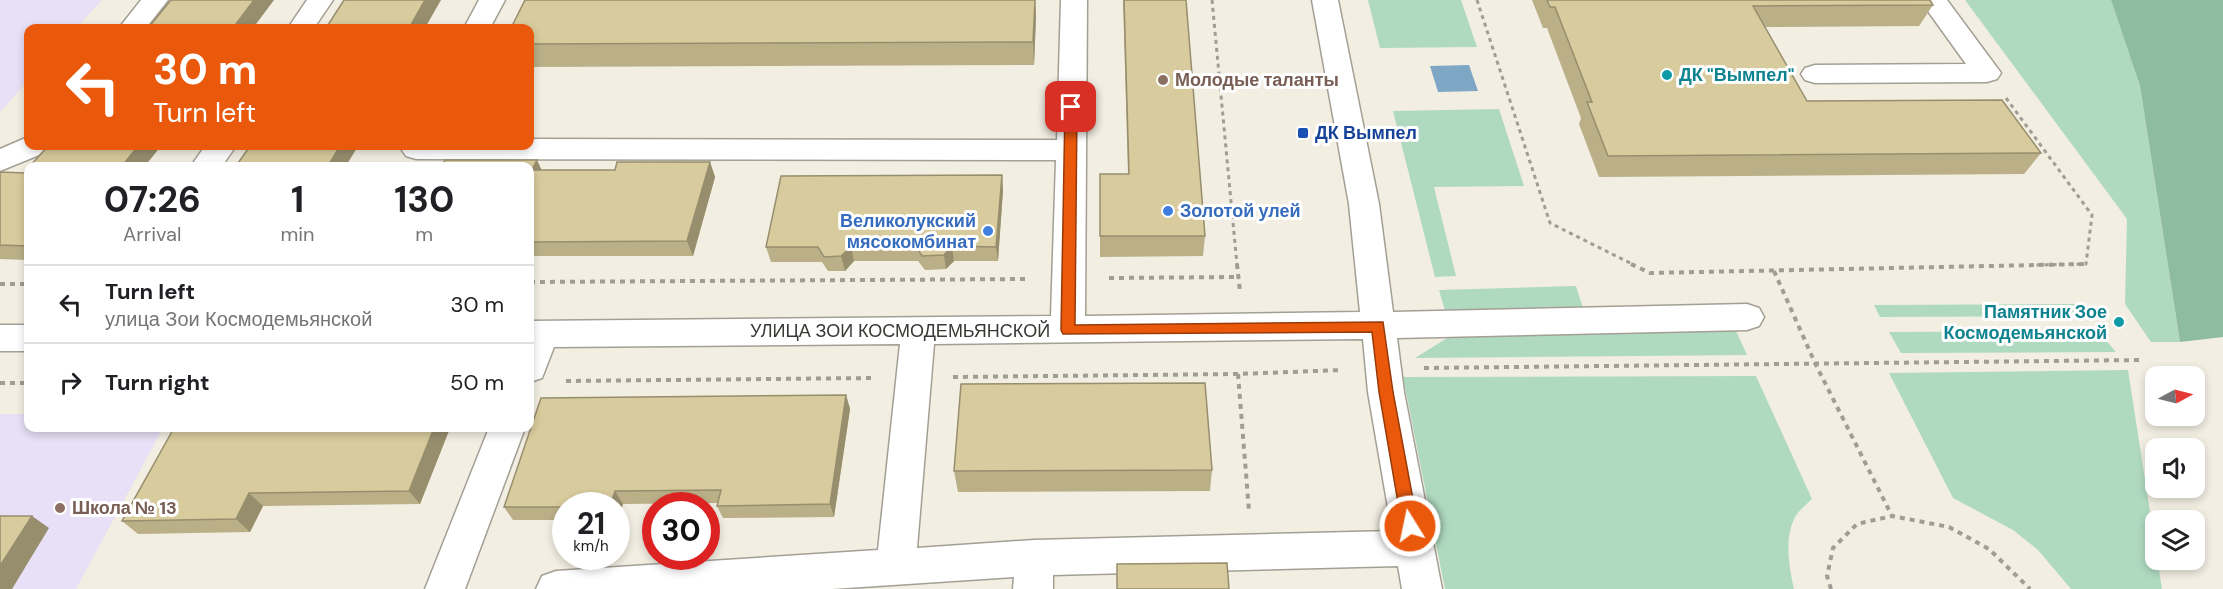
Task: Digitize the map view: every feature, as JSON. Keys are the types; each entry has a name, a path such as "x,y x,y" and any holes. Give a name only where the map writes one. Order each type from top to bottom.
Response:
{"street":[{"path":"135,24 156,0"},
{"path":"304,24 320,0"},
{"path":"479,24 492,0"},
{"path":"1068,330 1067,278 1074,0"},
{"path":"1325,0 1364,204 1384,368 1422,589"},
{"path":"1933,0 1988,73"},
{"path":"1815,74 1988,73"},
{"path":"0,161 25,150"},
{"path":"414,154 1070,150"},
{"name":"УЛИЦА ЗОИ КОСМОДЕМЬЯНСКОЙ","path":"536,334 1244,328 1747,317"},
{"path":"896,567 918,331"},
{"path":"0,338 24,338"},
{"path":"445,589 505,432"},
{"path":"556,589 896,567 1034,573 1253,553 1414,548"}],"path":[{"path":"1212,0 1248,374"},
{"path":"1477,0 1550,223 1650,273 2086,264 2092,214 1988,73"},
{"path":"1774,271 1815,363 1892,516"},
{"path":"534,282 1238,277"},
{"path":"0,284 24,284"},
{"path":"565,381 1248,374 1384,368 2141,360"},
{"path":"1238,374 1253,553"},
{"path":"0,383 24,383"},
{"path":"1831,589 1827,576 1833,548 1857,524 1892,516 1949,527 1989,549 2030,589"}],"shaded area":[{"path":"0,0 102,0 80,24 24,24 24,85 0,112"},
{"name":"Школа № 13","path":"0,414 24,414 24,432 161,432 76,589 0,589"}],"green space":[{"path":"1368,0 1461,0 1477,47 1380,48"},
{"path":"1965,0 2111,0 2140,86 2180,342 2151,342 2125,304 2127,219"},
{"path":"2111,0 2223,0 2223,337 2180,342 2140,86"},
{"path":"1499,109 1524,186 1434,187 1456,276 1435,277 1393,111"},
{"path":"1576,286 1583,308 1445,311 1439,290"},
{"path":"2080,304 2089,316 1880,317 1874,305"},
{"path":"1736,331 1747,355 1415,358 1452,335"},
{"path":"2098,331 2116,352 1901,353 1889,332"},
{"path":"2128,370 2145,480 2145,498 2148,498 2150,510 2145,510 2145,570 2159,570 2162,589 2071,589 2038,550 2013,530 1953,498 1889,373"},
{"path":"1756,376 1812,499 1795,517 1790,534 1789,562 1794,589 1445,589 1403,377"}],"water":[{"path":"1469,65 1478,91 1438,92 1430,66"}],"building":[{"path":"171,0 254,0 236,24 151,24"},
{"path":"344,0 425,0 411,24 329,24"},
{"path":"525,0 1035,0 1033,42 534,44 534,24 513,24"},
{"path":"1124,0 1186,0 1205,236 1100,236 1100,174 1129,174"},
{"name":"ДК \"Вымпел\"","path":"1547,0 1930,0 1933,5 1753,6 1807,101 2002,100 2041,153 1608,156 1587,102 1592,102 1555,7 1550,7"},
{"path":"44,150 135,150 125,162 34,162"},
{"path":"247,150 338,150 330,162 239,162"},
{"path":"445,160 537,160 534,166 534,162 444,162"},
{"path":"617,162 710,162 687,241 534,242 534,170 615,170"},
{"path":"0,172 24,173 24,246 0,245"},
{"path":"1002,175 996,247 952,246 944,255 922,256 916,246 851,247 841,256 824,257 818,247 766,247 781,176"},
{"path":"1205,383 1212,470 954,471 961,384"},
{"path":"846,395 830,504 720,506 721,490 552,492 552,507 504,507 529,432 534,432 534,419 541,398"},
{"path":"172,432 432,432 409,491 249,493 236,519 122,521"},
{"path":"0,516 32,516 0,566"},
{"path":"1227,563 1229,589 1117,589 1117,564"}],"place":[{"name":"ДК \"Вымпел\"","path":"1667,75"},
{"name":"Молодые таланты","path":"1163,80"},
{"name":"ДК Вымпел","path":"1303,133"},
{"name":"Золотой улей","path":"1168,211"},
{"name":"Великолукский мясокомбинат","path":"988,231"},
{"name":"Памятник Зое Космодемьянской","path":"2119,322"},
{"name":"Школа № 13","path":"60,508"}],"route":[{"path":"1071,107 1068,330 1378,326 1386,392 1410,526"}]}
